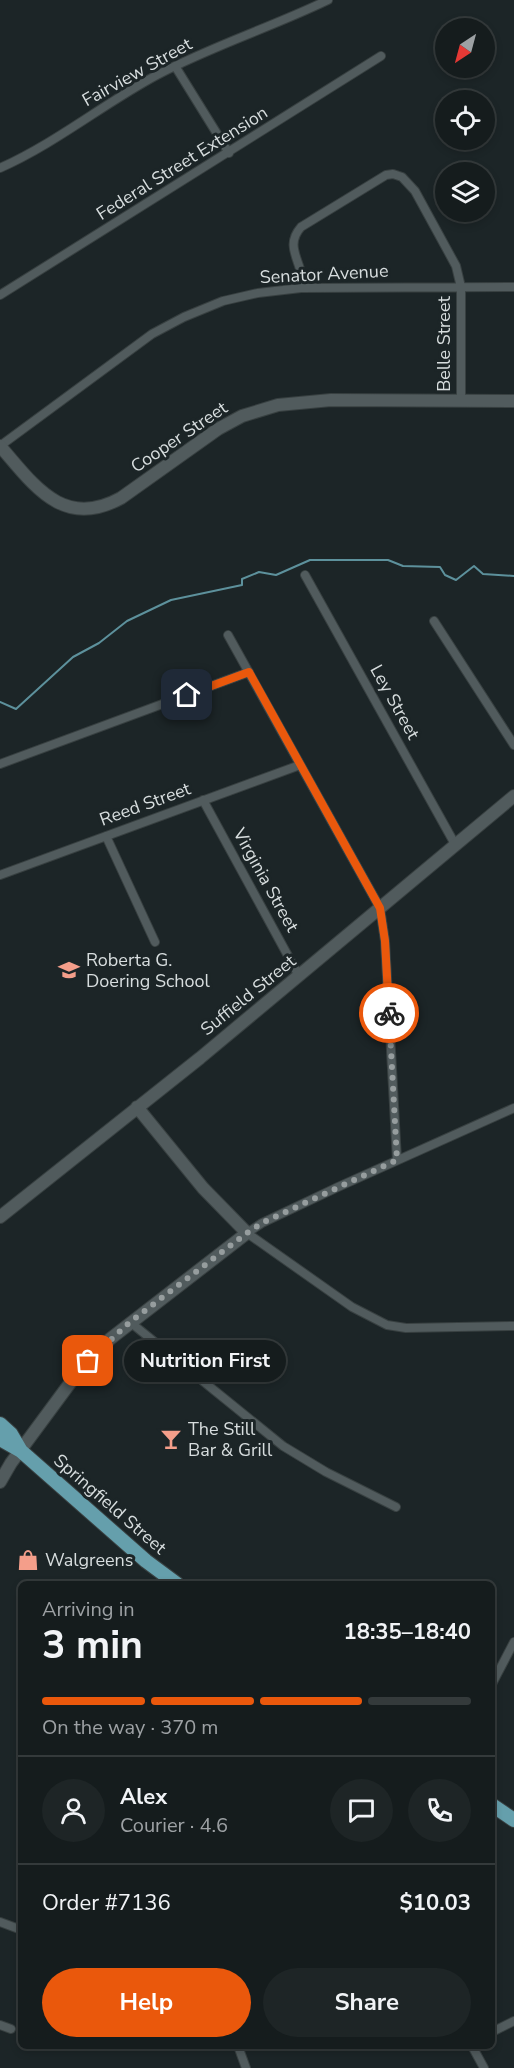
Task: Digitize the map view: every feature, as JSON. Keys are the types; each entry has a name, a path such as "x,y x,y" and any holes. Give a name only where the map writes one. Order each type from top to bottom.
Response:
{"main road":[{"name":"Springfield Street","path":"0,1424 11,1434 21,1451"},
{"name":"Springfield Street","path":"0,1439 21,1451 114,1533 173,1581"},
{"path":"495,1807 514,1820"}],"street":[{"name":"Fairview Street","path":"0,168 34,152 126,93 175,66 328,0"},
{"name":"Federal Street Extension","path":"0,295 381,56"},
{"path":"175,66 229,153"},
{"name":"Belle Street","path":"301,288 301,272 293,248 299,229 374,181 389,174 404,178 415,192 456,266 461,287 461,401"},
{"name":"Senator Avenue","path":"0,446 164,327 223,301 258,293 301,288 514,287"},
{"name":"Cooper Street","path":"0,446 32,483 52,500 71,507 94,508 121,498 226,424 269,407 323,400 514,401"},
{"name":"Ley Street","path":"305,575 456,846"},
{"path":"434,621 514,745"},
{"path":"228,634 380,908 385,941 397,1160"},
{"path":"0,764 249,672"},
{"name":"Reed Street","path":"0,875 300,765"},
{"name":"Suffield Street","path":"0,1217 299,976 514,796"},
{"name":"Virginia Street","path":"203,800 299,976"},
{"path":"106,836 155,942"},
{"path":"137,1107 203,1188 247,1233 352,1307 387,1325 406,1328 514,1326"},
{"path":"0,1482 76,1375 110,1339 247,1233 262,1223 514,1108"},
{"path":"130,1322 284,1446 326,1472 396,1507"},
{"path":"495,1678 514,1642"},
{"path":"0,1922 18,1929"},
{"path":"495,2030 514,2021"},
{"path":"0,2025 11,2029"},
{"path":"239,2049 246,2068"},
{"path":"473,2049 484,2068"}],"waterway":[{"path":"0,702 16,709 73,657 99,643 127,621 171,600 242,585 242,579 259,572 276,575 310,560 388,560 403,566 440,567 445,575 456,580 474,566 483,574 514,576"}],"way so far":[{"path":"88,1361 130,1322 233,1242 262,1223 397,1160 389,1013"}],"place":[{"name":"Roberta G. Doering School","path":"69,970"},
{"name":"Nutrition First","path":"88,1361"},
{"name":"The Still Bar & Grill","path":"171,1439"},
{"name":"Walgreens","path":"28,1560"}],"route":[{"path":"187,695 249,672 380,908 385,941 389,1013"}]}
